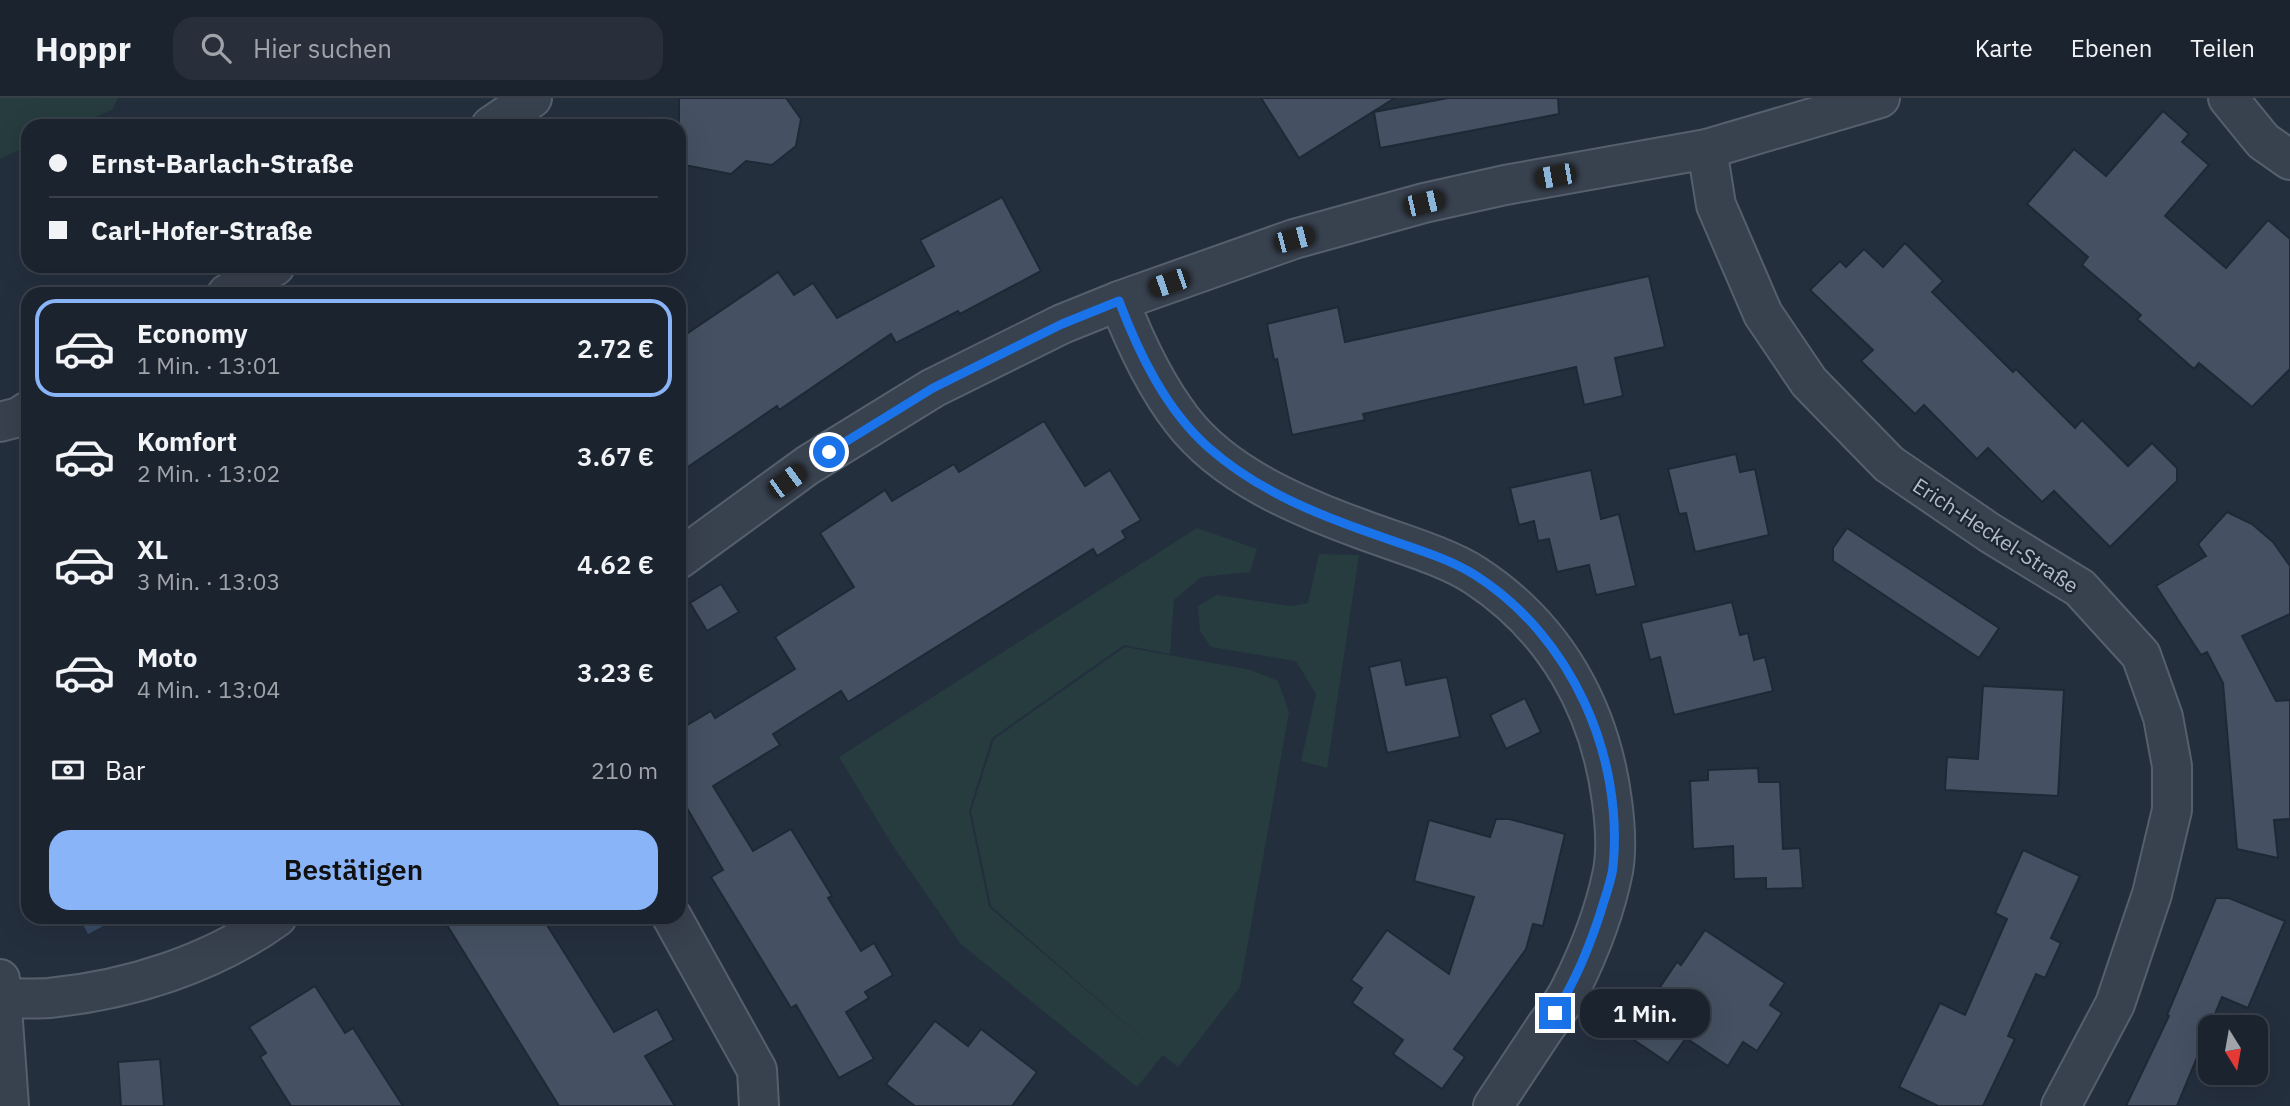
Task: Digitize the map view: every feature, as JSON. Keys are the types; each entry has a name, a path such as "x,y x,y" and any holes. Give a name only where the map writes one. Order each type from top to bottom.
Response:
{"street":[{"path":"501,119 532,98"},
{"path":"686,554 808,465 933,388 1062,324 1119,301 1294,239 1424,203 1505,185 1707,149 1880,98"},
{"path":"2228,98 2263,141 2290,160"},
{"name":"Erich-Heckel-Straße","path":"1707,149 1716,205 1763,314 1809,382 1889,464 1990,533 2080,589 2141,655 2164,718 2172,766 2172,810 2152,894 2115,1004 2061,1106"},
{"path":"239,287 263,273"},
{"path":"1119,301 1135,341 1163,390 1183,421 1210,449 1255,482 1312,512 1426,553 1475,575 1515,605 1546,638 1587,704 1608,771 1615,822 1613,870 1595,931 1570,990 1493,1106"},
{"path":"0,422 21,416"},
{"path":"0,998 48,998 107,988 168,973 222,950 267,924"},
{"path":"676,924 757,1070 759,1106"},
{"path":"0,979 9,1106"}],"green space":[{"path":"0,98 118,98 112,110 91,119 21,119 21,149 0,159"},
{"path":"1197,528 1257,549 1250,572 1201,577 1174,600 1170,654 1124,645 992,738 969,811 989,907 1155,1049 991,906 971,811 994,739 1125,647 1251,670 1278,681 1289,712 1240,987 1178,1067 1163,1055 1137,1087 961,944 893,846 839,757"},
{"path":"1319,554 1359,555 1327,768 1301,761 1316,694 1296,661 1211,647 1200,631 1198,606 1217,595 1291,606 1308,603"}],"water":[{"path":"83,924 107,924 88,934"}],"building":[{"path":"679,98 786,98 801,119 796,146 772,165 746,161 731,174 686,165 686,119 679,119"},
{"path":"1261,98 1395,98 1299,158"},
{"path":"1448,98 1558,98 1559,114 1380,148 1374,112"},
{"path":"2163,111 2189,134 2182,142 2209,165 2165,216 2226,268 2268,220 2290,239 2290,369 2252,407 2199,363 2194,369 2137,319 2141,315 2082,265 2088,257 2027,204 2074,149 2106,176"},
{"path":"1002,197 1041,271 960,314 958,311 896,343 891,334 779,410 777,406 686,468 686,334 778,272 794,295 813,283 837,318 934,266 920,240"},
{"path":"1905,243 1943,281 1932,292 2013,372 2016,369 2075,428 2082,420 2128,466 2152,443 2177,468 2177,481 2110,547 2054,491 2042,502 1988,448 1977,459 1924,405 1915,414 1861,361 1873,350 1810,290 1840,261 1846,267 1864,249 1883,267"},
{"path":"1649,276 1665,347 1615,358 1623,396 1584,405 1576,367 1363,414 1365,420 1292,435 1267,324 1338,307 1345,342"},
{"path":"1044,421 1085,486 1110,470 1141,520 1122,531 1126,538 1097,556 1093,549 848,702 841,691 773,734 780,745 713,786 753,851 791,829 832,896 828,898 861,951 874,943 893,975 865,992 869,998 846,1012 874,1059 839,1078 796,1005 791,1008 711,877 723,870 686,806 686,726 711,711 715,718 795,669 775,637 854,587 820,533 885,490 892,501 954,464 959,472"},
{"path":"1736,454 1740,472 1755,469 1769,535 1695,552 1686,513 1679,514 1668,469"},
{"path":"1591,470 1601,519 1619,514 1636,586 1596,595 1589,565 1557,572 1549,539 1538,541 1534,521 1519,525 1510,488"},
{"path":"2227,512 2252,524 2273,542 2290,566 2290,614 2242,636 2276,701 2290,700 2290,819 2274,820 2278,858 2237,849 2223,683 2207,652 2201,655 2156,586 2206,556 2198,544"},
{"path":"1847,528 1999,628 1979,658 1833,561 1833,548"},
{"path":"721,584 739,612 707,631 690,603"},
{"path":"1732,602 1740,635 1748,633 1754,660 1765,657 1773,691 1674,715 1660,657 1650,660 1641,623"},
{"path":"1401,660 1406,685 1447,677 1460,737 1387,753 1369,667"},
{"path":"1983,686 2064,690 2058,796 1945,790 1947,757 1978,759"},
{"path":"1525,698 1541,732 1506,749 1490,715"},
{"path":"1758,768 1759,782 1780,782 1783,849 1800,848 1803,888 1766,889 1766,878 1734,879 1733,846 1693,849 1690,781 1708,780 1708,770"},
{"path":"1496,819 1509,819 1565,834 1543,926 1533,924 1526,949 1454,1049 1465,1057 1442,1089 1393,1054 1403,1040 1352,1003 1362,988 1351,980 1387,930 1449,974 1474,897 1414,881 1429,820 1490,837"},
{"path":"2023,850 2080,876 2051,938 2061,943 2045,978 2036,974 2008,1036 2015,1039 1983,1106 1938,1106 1899,1087 1940,1003 1965,1015 2007,919 1995,913"},
{"path":"2216,898 2229,898 2285,921 2248,1008 2222,997 2215,1015 2198,1015 2198,1055 2177,1106 2126,1106 2169,1016 2167,1015"},
{"path":"446,924 546,924 614,1032 657,1009 674,1040 645,1056 675,1106 559,1106"},
{"path":"1705,930 1785,983 1770,1005 1782,1013 1757,1051 1743,1042 1728,1066 1686,1038 1668,1063 1634,1040 1667,991 1660,987 1677,962 1681,965"},
{"path":"315,986 345,1033 353,1028 403,1106 291,1106 260,1057 266,1053 249,1027"},
{"path":"935,1021 968,1046 981,1029 1037,1072 1012,1106 915,1106 886,1084"},
{"path":"160,1059 164,1106 121,1106 118,1062"}],"route":[{"path":"829,452 933,388 1062,324 1119,301 1135,341 1163,390 1183,421 1210,449 1255,482 1312,512 1426,553 1475,575 1515,605 1546,638 1587,704 1608,771 1615,822 1613,870 1595,931 1570,990 1555,1013"}]}
